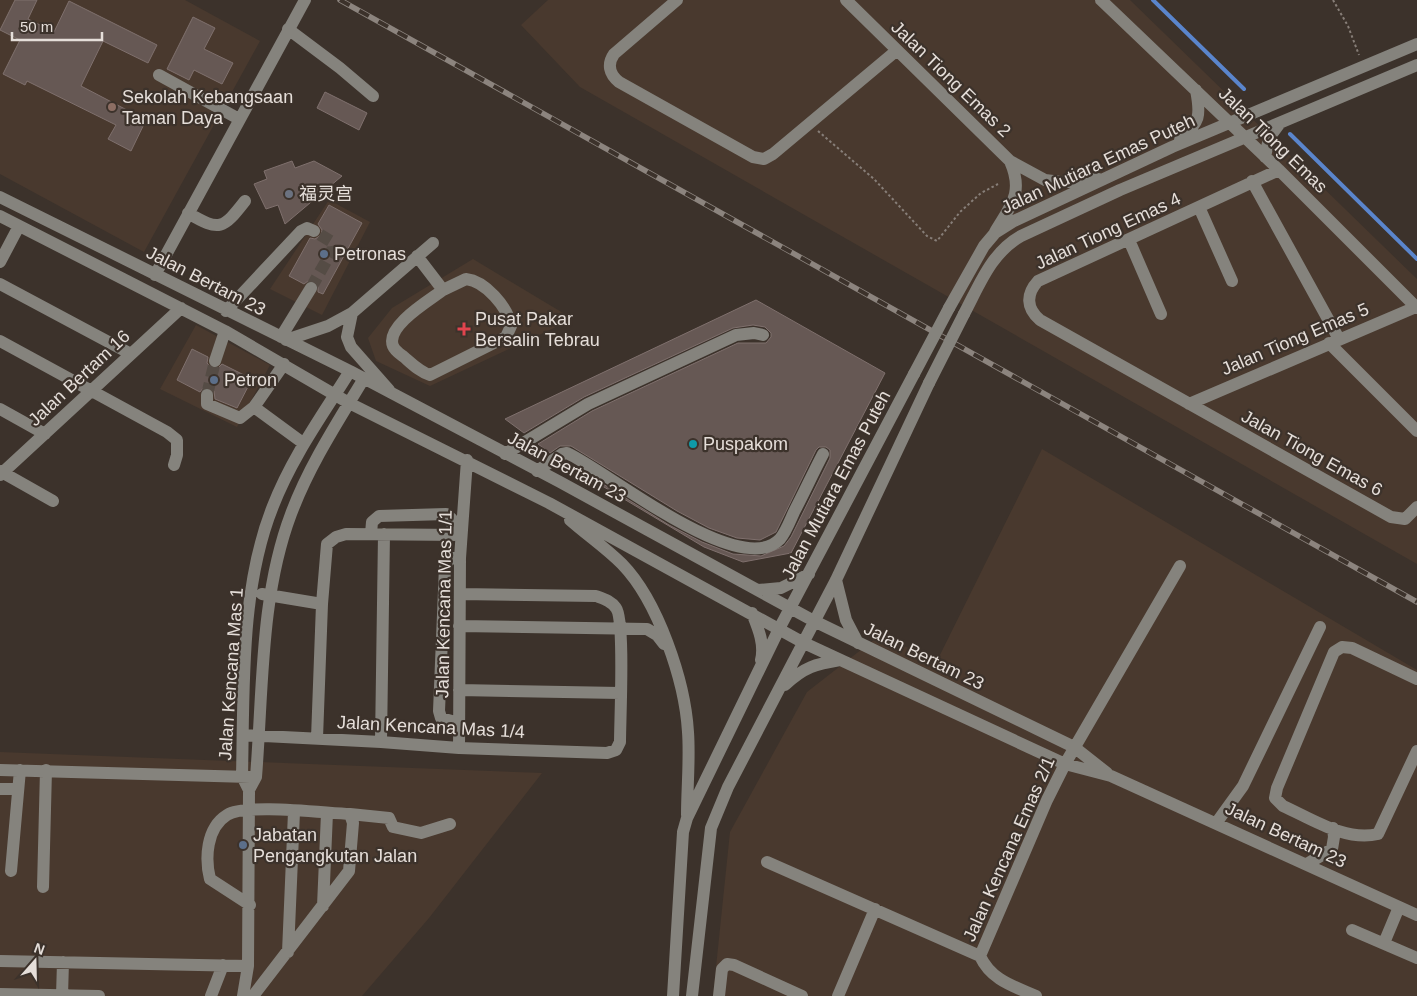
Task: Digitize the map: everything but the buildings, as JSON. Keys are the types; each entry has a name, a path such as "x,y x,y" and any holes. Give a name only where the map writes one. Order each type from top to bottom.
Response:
{"street":[{"path":"154,275 304,0"},
{"path":"677,0 614,54 609,69 619,82 753,157 764,159 773,154 896,51"},
{"name":"Jalan Tiong Emas 2","path":"846,0 1010,161 1045,180 1061,182 1106,178"},
{"name":"Jalan Tiong Emas","path":"1101,0 1279,170 1416,307"},
{"path":"288,29 373,96"},
{"name":"Jalan Mutiara Emas Puteh","path":"780,629 975,258 995,233 1014,221 1172,148 1417,44"},
{"name":"Jalan Mutiara Emas Puteh","path":"804,643 964,314 990,265 1008,244 1120,190 1417,65"},
{"path":"159,75 239,119"},
{"path":"1172,148 1192,130 1198,120 1200,112 1196,90"},
{"path":"1265,157 1269,138 1280,123"},
{"name":"Jalan Tiong Emas 2","path":"995,233 1014,200 1018,187 1010,161"},
{"name":"Jalan Tiong Emas 4","path":"1189,404 1040,320 1030,306 1030,292 1038,280 1279,170"},
{"path":"1252,182 1334,341 1417,431"},
{"name":"Jalan Bertam 23","path":"0,197 350,371 363,380 392,393 858,644 1074,746 1111,776"},
{"path":"188,213 207,224 219,227 228,222 245,201"},
{"path":"1199,207 1232,280"},
{"name":"Jalan Bertam 23","path":"0,216 225,331 349,403 467,460 549,503 804,643 1065,764 1111,776 1217,822 1417,915"},
{"path":"0,262 19,226"},
{"path":"226,311 301,231 306,228 314,231"},
{"path":"1129,240 1161,314"},
{"path":"283,339 328,326 352,313 433,243"},
{"path":"417,256 443,290"},
{"path":"466,279 480,283 502,307 511,326 506,337 430,375 413,365 396,351 393,346 393,338 404,319 443,290 466,279"},
{"path":"0,284 131,354"},
{"path":"283,339 311,288"},
{"name":"Jalan Tiong Emas 5","path":"1189,404 1416,307"},
{"name":"Jalan Bertam 16","path":"1,473 181,308"},
{"path":"352,313 347,337 350,347 392,393"},
{"path":"216,361 225,331"},
{"path":"505,454 588,404 736,335 754,333 763,335"},
{"path":"0,340 138,414 172,436 177,440 177,454 174,465"},
{"path":"207,395 206,404 236,418 240,418 254,407 284,364"},
{"name":"Jalan Kencana Mas 1","path":"243,996 248,966 250,905 249,790 242,776 248,617 252,591 263,532 283,482 303,443 350,371"},
{"name":"Jalan Kencana Mas 1","path":"249,790 256,777 270,596 283,538 297,498 320,451 363,380"},
{"name":"Jalan Tiong Emas 6","path":"1189,404 1396,519 1408,517 1417,507"},
{"path":"254,407 303,443"},
{"path":"0,409 45,434"},
{"path":"537,471 556,457 567,453 701,534 734,546 758,548 774,543 785,532 823,454"},
{"name":"Jalan Kencana Mas 1/1","path":"459,748 460,558 457,535 467,460"},
{"path":"1,473 53,501"},
{"path":"549,503 622,564 660,622 673,659 686,712 688,733 687,818"},
{"path":"317,738 322,604 327,544 336,537 346,534 457,535 452,519 446,514 379,516 372,522 371,534"},
{"path":"381,742 384,534"},
{"path":"459,723 442,718 439,711 445,566 452,558 460,558"},
{"name":"Jalan Kencana Emas 2/1","path":"1036,996 998,979 986,969 980,956 1047,800 1074,746 1180,566"},
{"path":"758,590 781,588 810,574"},
{"path":"836,580 846,620 858,644"},
{"path":"252,591 270,596 322,604"},
{"path":"459,690 620,693 620,628 617,609 608,601 596,596 460,594"},
{"path":"752,614 759,630 763,653 756,677"},
{"path":"459,626 620,628 653,631 673,659"},
{"path":"1217,822 1243,786 1320,627"},
{"path":"673,996 683,832 687,818 780,629"},
{"path":"692,996 711,828 728,787 804,643"},
{"path":"1417,679 1352,648 1342,647 1334,652 1277,788 1275,798 1283,806 1333,828 1358,836 1378,834 1417,751"},
{"path":"779,690 797,674 813,665 840,660"},
{"name":"Jalan Kencana Mas 1/4","path":"243,735 459,748 607,753 616,750 620,742 620,693"},
{"path":"0,770 256,777"},
{"path":"10,871 20,770"},
{"path":"44,887 46,770"},
{"path":"0,788 18,789"},
{"path":"250,905 210,879 207,867 209,842 214,830 226,815 249,809 350,814 389,818 394,827 421,833 450,824"},
{"path":"288,952 294,812"},
{"path":"323,906 327,813"},
{"path":"253,996 349,871 353,823 350,814"},
{"path":"1307,864 1332,849 1333,828"},
{"path":"767,862 980,956"},
{"path":"1384,943 1398,907"},
{"path":"838,996 876,909"},
{"path":"1352,930 1417,958"},
{"path":"0,961 248,966"},
{"path":"62,996 63,962"},
{"path":"719,996 722,969 727,964 734,965 802,996"},
{"path":"211,996 222,965"},
{"path":"0,994 99,996"}],"path":[{"path":"1334,0 1348,26 1363,66"},
{"path":"808,123 874,179 927,236 937,241 960,212 981,193 998,184"}],"shaded area":[{"name":"Sekolah Kebangsaan Taman Daya","path":"0,0 185,0 260,41 144,252 0,174"},
{"path":"548,0 1130,0 1417,279 1417,564 580,87 521,25"},
{"path":"329,200 370,222 322,315 270,289"},
{"name":"Pusat Pakar Bersalin Tebrau","path":"473,259 573,319 430,386 376,361 368,338 392,308"},
{"path":"196,325 270,365 237,427 160,389"},
{"path":"1042,449 1417,670 1417,996 713,996 730,832 807,692 880,635 937,661"},
{"name":"Jabatan Pengangkutan Jalan","path":"0,752 542,773 429,918 362,996 0,996"}],"waterway":[{"path":"1153,0 1244,89"},
{"path":"1290,134 1417,259"}],"tunnel":[{"path":"311,288 333,249 332,242 314,231"},
{"path":"207,395 215,361"}],"railway":[{"path":"340,0 1417,602"}],"place":[{"name":"Sekolah Kebangsaan Taman Daya","path":"112,107"},
{"name":"福灵宫","path":"289,194"},
{"name":"Petronas","path":"324,254"},
{"name":"Pusat Pakar Bersalin Tebrau","path":"464,329"},
{"name":"Petron","path":"214,380"},
{"name":"Puspakom","path":"693,444"},
{"name":"Jabatan Pengangkutan Jalan","path":"243,845"}]}
